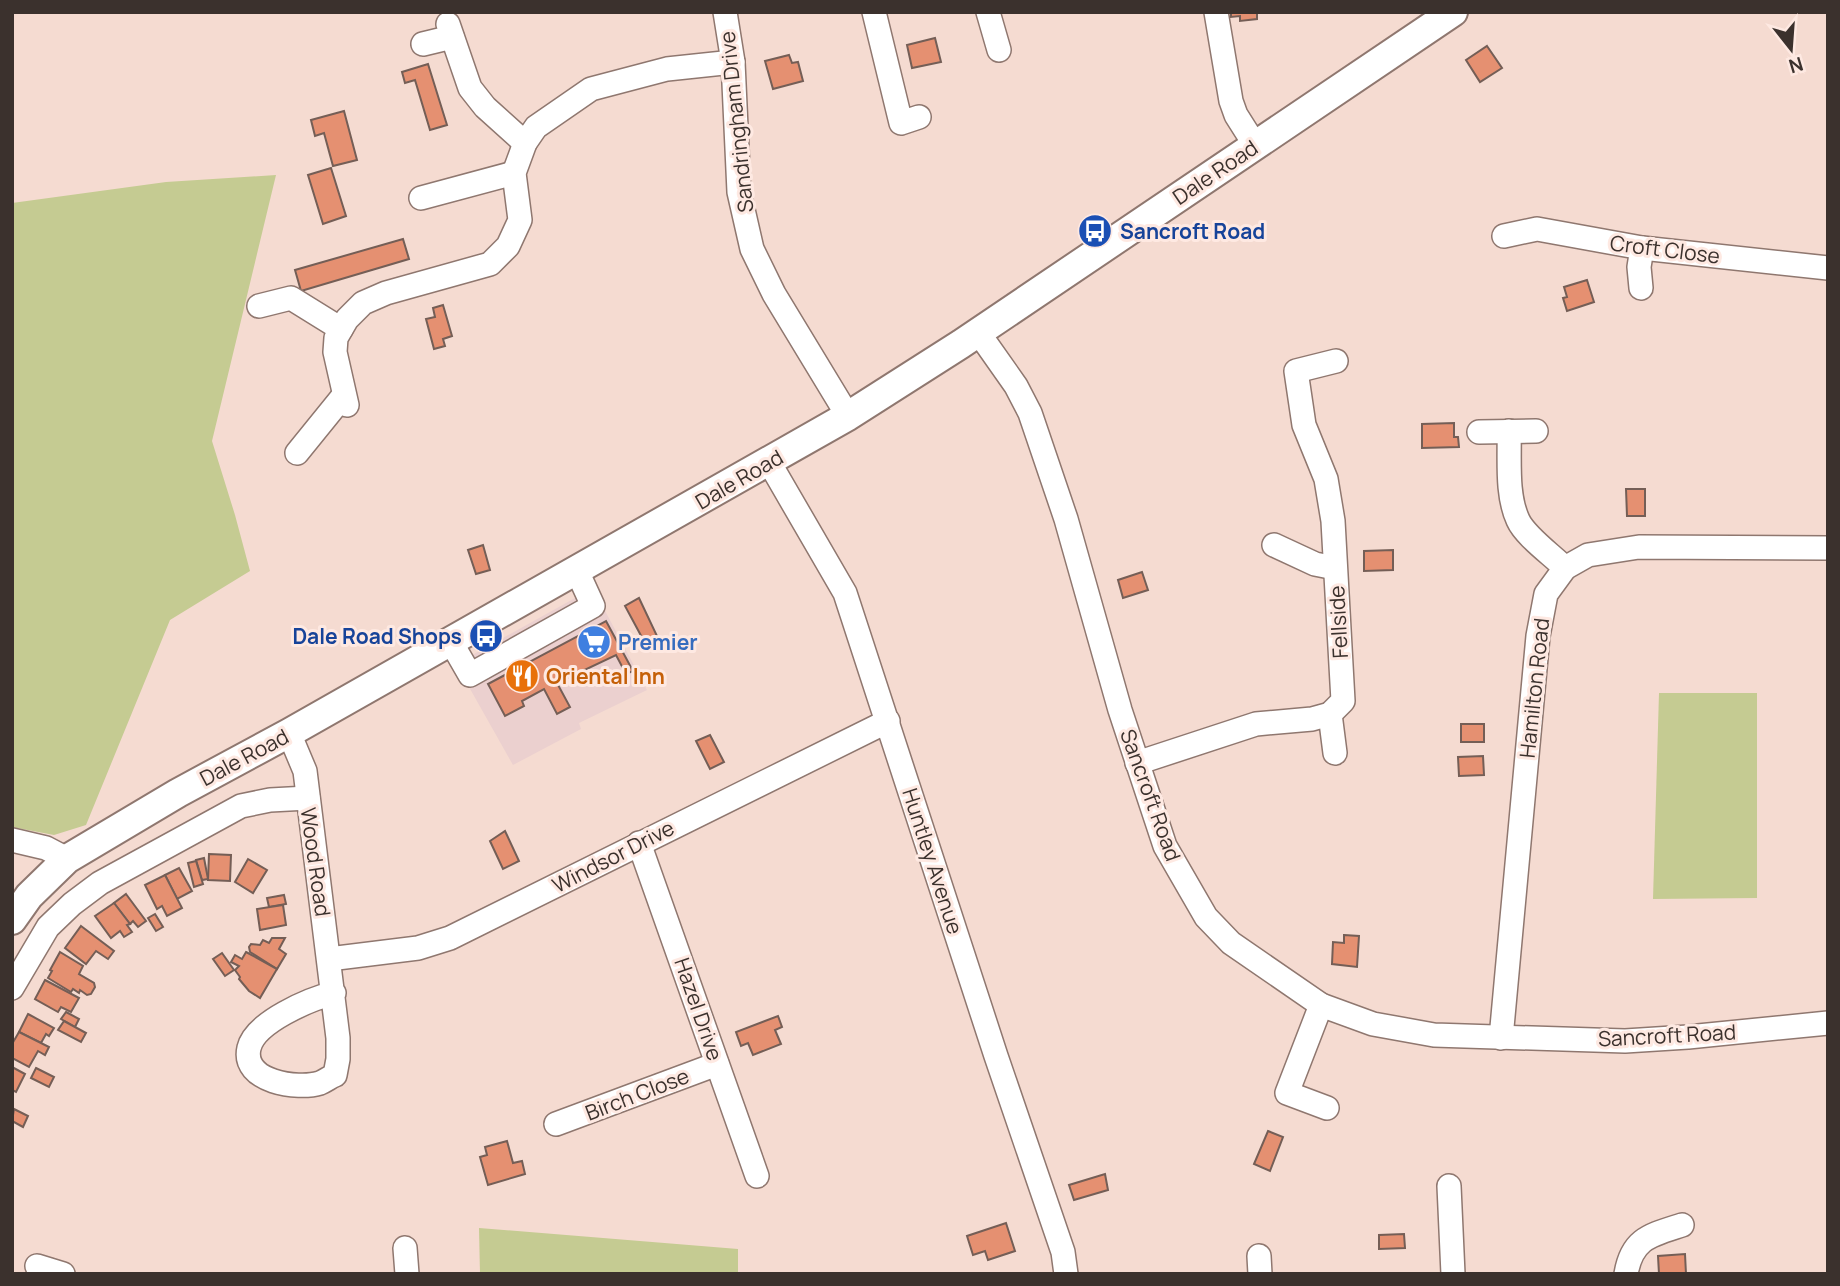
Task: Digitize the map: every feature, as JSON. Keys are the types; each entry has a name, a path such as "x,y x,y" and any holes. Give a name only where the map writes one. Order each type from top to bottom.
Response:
{"main road":[{"name":"Dale Road","path":"12,920 29,896 67,859 178,793 577,571 848,416 978,332 1453,12"}],"street":[{"name":"Sandringham Drive","path":"725,12 733,62 739,192 752,249 774,294 848,416"},
{"path":"874,12 910,120"},
{"path":"988,12 999,50"},
{"path":"1216,12 1231,101 1236,115 1255,145"},
{"path":"423,44 450,31 470,88 485,107 524,143"},
{"path":"297,453 345,400 335,352 336,338 363,303 386,293 490,264 508,246 520,220 514,173 524,143 536,127 591,89 667,68 733,62"},
{"path":"421,198 514,173"},
{"name":"Croft Close","path":"1504,236 1537,229 1642,248 1828,268"},
{"path":"1642,248 1639,267 1642,288"},
{"path":"259,306 291,298 341,329"},
{"name":"Sancroft Road","path":"978,332 1016,386 1030,413 1066,519 1137,764 1165,846 1206,917 1231,943 1321,1005 1373,1024 1434,1035 1625,1041 1828,1023"},
{"name":"Fellside","path":"1330,714 1343,701 1333,521 1326,479 1304,425 1296,371 1336,361"},
{"path":"1479,432 1536,430"},
{"path":"1509,431 1511,489 1517,519 1565,568 1588,555 1639,547 1828,548"},
{"name":"Huntley Avenue","path":"769,462 845,593 1063,1252 1066,1274"},
{"path":"1274,545 1314,564 1335,568"},
{"name":"Hamilton Road","path":"1502,1038 1538,636 1546,594 1565,568"},
{"path":"450,642 470,675 593,606 577,571"},
{"path":"1137,764 1256,724 1312,719 1330,714 1335,753"},
{"name":"Windsor Drive","path":"329,959 418,948 450,938 888,721"},
{"name":"Wood Road","path":"289,733 303,763 334,993 338,1059 335,1075 320,1083 294,1085 269,1081 259,1074 251,1065 248,1048 259,1031 310,999 334,993"},
{"name":"Dale Road","path":"12,988 48,927 100,883 241,806 270,800 308,798"},
{"path":"12,840 46,849 67,859"},
{"name":"Hazel Drive","path":"639,843 757,1175"},
{"path":"1321,1005 1287,1093 1327,1108"},
{"name":"Birch Close","path":"556,1124 718,1064"},
{"path":"1449,1186 1453,1274"},
{"path":"1626,1274 1628,1263 1638,1243 1650,1235 1682,1225"},
{"path":"405,1248 407,1274"},
{"path":"37,1266 63,1274"}],"shaded area":[{"path":"593,588 647,690 579,723 581,729 513,765 456,664"}],"green space":[{"path":"276,175 212,441 250,571 170,620 86,825 54,835 12,827 12,203 166,182"},
{"path":"1659,693 1757,693 1757,898 1653,899"},
{"path":"479,1228 738,1249 738,1274 480,1274"}],"building":[{"path":"1231,12 1257,12 1257,19 1240,21 1240,16 1231,17"},
{"path":"935,38 941,62 912,68 907,45"},
{"path":"1487,46 1502,68 1480,82 1466,60"},
{"path":"789,55 792,63 798,62 803,81 773,89 765,61"},
{"path":"428,64 447,125 430,130 415,80 405,83 402,72"},
{"path":"344,111 357,160 333,166 324,133 315,136 311,120"},
{"path":"331,168 346,216 323,224 308,175"},
{"path":"403,239 409,259 301,291 295,270"},
{"path":"1587,280 1594,302 1567,311 1563,298 1567,297 1564,287"},
{"path":"443,305 452,336 443,339 445,346 434,349 426,319 435,317 433,308"},
{"path":"1454,423 1454,437 1458,437 1459,447 1422,448 1422,424"},
{"path":"1626,489 1645,489 1645,516 1627,516"},
{"path":"483,545 490,570 476,574 468,550"},
{"path":"1393,550 1393,570 1364,571 1364,551"},
{"path":"1142,572 1148,590 1123,598 1118,580"},
{"path":"639,598 657,636 645,643 625,606"},
{"path":"606,621 633,671 626,674 616,655 557,683 570,707 557,714 544,689 522,701 524,706 505,716 488,684"},
{"path":"1461,724 1484,724 1484,742 1461,742"},
{"path":"710,735 724,762 710,769 696,741"},
{"path":"1483,756 1484,775 1459,776 1458,757"},
{"path":"505,831 519,861 503,869 490,841"},
{"path":"209,854 231,855 230,881 208,880"},
{"path":"204,858 208,879 202,880 196,860"},
{"path":"248,859 267,870 253,893 235,882"},
{"path":"196,861 203,884 194,887 188,863"},
{"path":"179,868 192,891 177,899 165,875"},
{"path":"165,875 182,908 167,916 162,906 157,909 145,885"},
{"path":"126,894 146,921 138,927 133,921 130,924 114,903"},
{"path":"284,895 286,904 269,907 267,898"},
{"path":"114,903 130,924 127,925 132,932 124,937 120,931 111,938 95,916"},
{"path":"283,905 286,925 260,930 257,909"},
{"path":"155,914 163,927 156,931 148,918"},
{"path":"81,926 114,951 108,959 96,951 86,964 65,948"},
{"path":"1344,935 1359,936 1357,967 1332,964 1333,942 1344,943"},
{"path":"272,938 285,938 279,949 286,954 277,969 250,952 249,947 251,944 260,945 263,940 269,943"},
{"path":"60,952 83,966 79,974 94,983 91,994 87,995 80,990 79,993 73,989 71,992 48,978"},
{"path":"246,952 277,969 260,998 249,991 239,979 235,970 239,966 231,962 235,955 242,959"},
{"path":"222,953 234,970 225,976 213,959"},
{"path":"45,980 79,998 71,1012 61,1007 58,1012 35,999"},
{"path":"66,1012 79,1019 75,1027 61,1019"},
{"path":"28,1014 54,1028 49,1036 46,1034 41,1043 19,1032"},
{"path":"778,1016 782,1027 775,1030 781,1044 753,1055 748,1043 741,1046 736,1032"},
{"path":"64,1021 86,1033 81,1042 58,1030"},
{"path":"19,1032 49,1047 45,1055 38,1051 29,1067 12,1058 12,1044"},
{"path":"12,1067 25,1074 16,1092 12,1090"},
{"path":"36,1068 54,1077 49,1087 31,1078"},
{"path":"14,1109 28,1116 23,1127 12,1121"},
{"path":"1268,1131 1283,1137 1270,1171 1254,1164"},
{"path":"507,1141 513,1163 522,1161 525,1174 488,1185 480,1157 487,1155 485,1147"},
{"path":"1105,1174 1108,1190 1074,1200 1069,1185"},
{"path":"1006,1223 1015,1251 988,1260 985,1251 973,1255 967,1236"},
{"path":"1404,1234 1405,1248 1379,1249 1379,1235"},
{"path":"1685,1254 1686,1274 1659,1274 1658,1256"}],"place":[{"name":"Sancroft Road","path":"1095,231"},
{"name":"Dale Road Shops","path":"486,636"},
{"name":"Premier","path":"594,642"},
{"name":"Oriental Inn","path":"522,676"}]}
